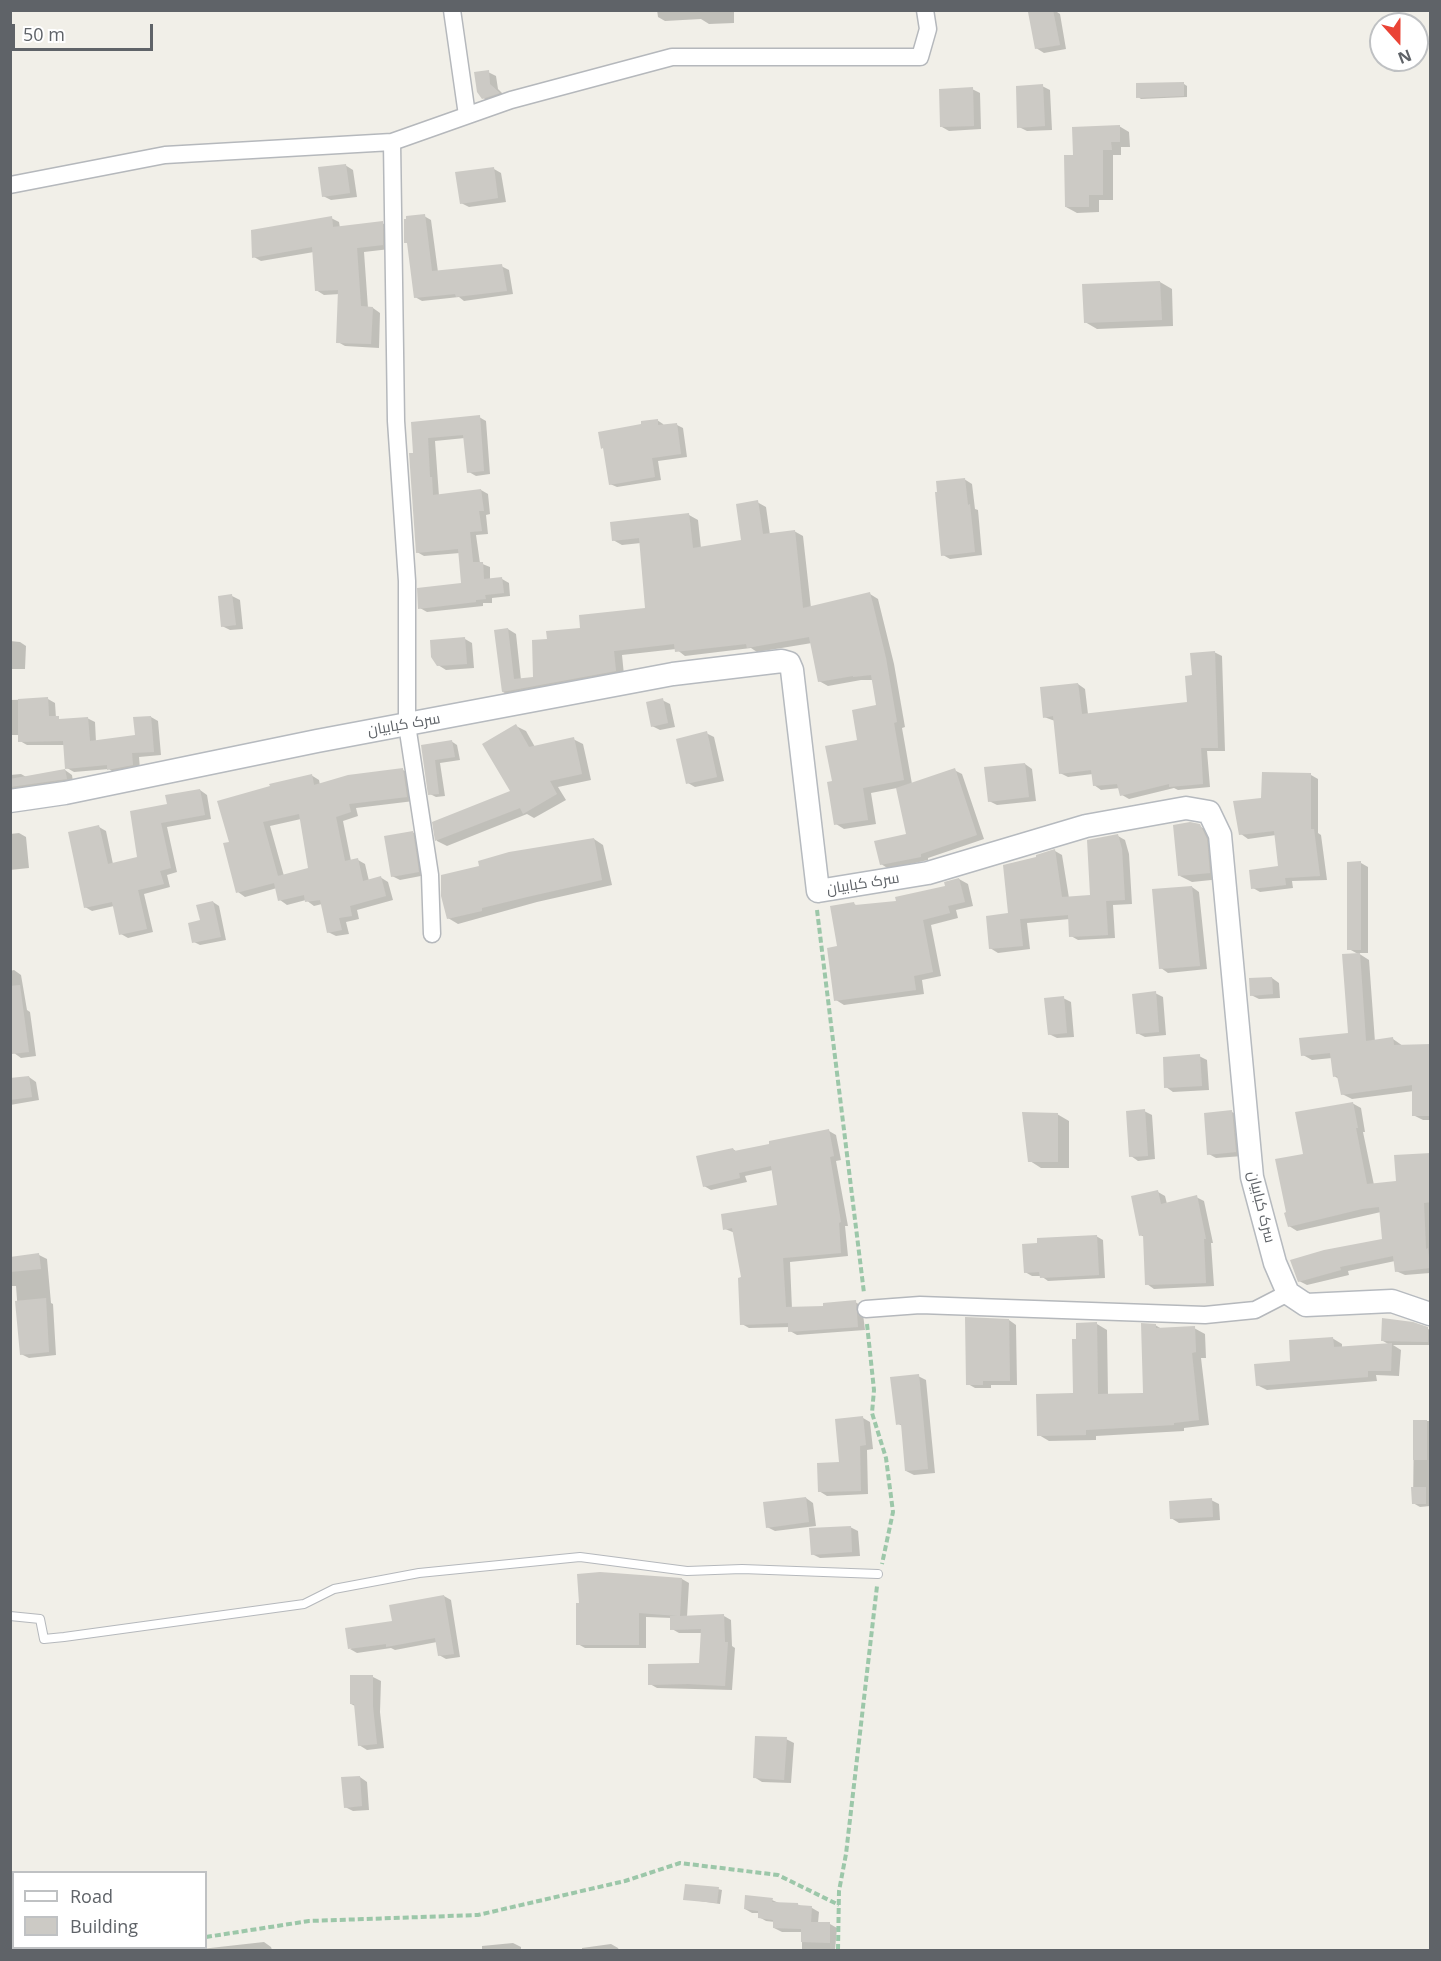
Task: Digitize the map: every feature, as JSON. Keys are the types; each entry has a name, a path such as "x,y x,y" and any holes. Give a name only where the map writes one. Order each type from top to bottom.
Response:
{"street":[{"path":"452,10 467,115"},
{"path":"10,185 165,155 392,142 511,100 672,57 920,57 928,29 925,10"},
{"path":"392,142 396,421 407,581 407,725 430,875 432,934"},
{"name":"سرک کبابیان","path":"10,801 64,793 673,674 782,661 789,663 792,670 818,891 928,873 1086,826 1186,808 1209,812 1220,835 1252,1177 1275,1263 1288,1293"},
{"path":"866,1309 920,1305 1205,1315 1255,1310 1288,1293 1306,1305 1392,1301 1431,1314"}],"lane":[{"path":"10,1616 40,1619 44,1639 64,1637 304,1604 334,1589 419,1573 580,1557 687,1571 742,1569 878,1574"}],"path":[{"path":"818,891 817,913 866,1309 874,1390 872,1413 886,1458 894,1512 878,1574 846,1854 839,1891 838,1950"},
{"path":"207,1937 309,1921 478,1915 625,1881 680,1863 778,1875 839,1905"}],"building":[{"path":"1053,10 1060,45 1035,49 1028,12"},
{"path":"489,70 490,84 500,93 482,99 477,92 474,72"},
{"path":"1184,82 1184,96 1136,98 1136,83"},
{"path":"1043,84 1045,126 1017,128 1016,86"},
{"path":"973,87 974,126 940,127 939,89"},
{"path":"1120,125 1120,142 1111,142 1112,150 1103,150 1103,195 1089,195 1089,207 1065,207 1064,155 1073,155 1072,127"},
{"path":"346,164 350,193 322,197 318,167"},
{"path":"494,167 498,198 460,204 455,172"},
{"path":"425,214 432,271 502,264 507,291 456,297 455,294 414,298 407,243 404,243 404,219 406,216"},
{"path":"332,216 333,227 383,221 383,245 357,248 361,306 373,307 371,344 336,343 338,290 315,291 312,247 252,258 251,230"},
{"path":"1160,281 1162,320 1084,323 1082,284"},
{"path":"480,415 484,471 467,473 463,435 428,438 430,477 432,477 433,495 481,489 484,511 479,511 482,531 470,532 473,562 483,562 484,579 502,577 504,593 485,595 486,599 476,600 476,602 418,609 417,588 461,583 458,549 416,553 409,453 413,453 411,422"},
{"path":"658,419 658,425 677,423 681,454 652,458 655,477 609,485 598,432"},
{"path":"965,478 975,552 941,556 936,481"},
{"path":"758,500 763,534 795,530 803,608 870,592 886,658 904,780 863,788 868,820 834,825 827,782 832,781 825,746 857,740 852,710 876,705 871,675 818,682 809,637 747,648 746,644 675,652 674,644 614,651 616,671 502,692 494,630 508,628 514,679 533,677 532,640 547,639 546,631 580,628 579,615 645,608 639,538 612,541 610,522 689,513 693,548 741,540 736,504"},
{"path":"232,594 236,625 221,627 218,596"},
{"path":"465,637 467,664 437,666 431,657 430,640"},
{"path":"1215,651 1218,748 1201,748 1203,784 1169,787 1169,784 1120,796 1117,784 1093,786 1091,770 1059,774 1053,716 1043,718 1040,687 1078,683 1082,714 1187,702 1185,676 1192,675 1190,653"},
{"path":"48,697 49,716 59,716 59,719 88,717 90,741 135,735 133,717 151,716 154,752 132,753 133,765 107,770 107,765 65,769 63,741 18,742 18,699"},
{"path":"663,698 668,723 651,727 646,702"},
{"path":"516,724 529,747 574,737 582,774 550,781 557,794 523,814 520,808 435,841 432,822 510,791 482,744"},
{"path":"707,731 717,777 686,784 676,739"},
{"path":"452,740 455,757 435,760 439,794 428,795 421,745"},
{"path":"1025,763 1029,797 988,802 984,767"},
{"path":"403,768 407,797 349,804 351,812 336,817 345,861 358,858 363,881 381,876 386,896 350,906 352,916 339,918 342,930 327,933 320,900 305,902 304,895 278,901 274,883 236,893 223,843 229,842 217,801 270,786 269,784 312,774 314,785 348,775","holes":["299,814 308,868 278,876 263,822"]},
{"path":"955,768 977,835 921,854 921,857 880,865 874,841 906,834 896,788"},
{"path":"65,769 67,779 10,787 10,779"},
{"path":"1262,772 1311,773 1311,829 1314,829 1320,876 1285,878 1286,885 1251,889 1249,870 1278,866 1274,831 1239,835 1233,801 1261,798"},
{"path":"200,789 205,815 161,823 171,868 160,871 164,884 138,890 147,929 119,935 112,902 84,908 68,832 99,825 108,864 137,857 130,811 167,804 165,795"},
{"path":"1190,822 1200,824 1207,839 1210,873 1178,876 1173,825"},
{"path":"413,831 419,872 391,877 384,836"},
{"path":"1118,834 1122,849 1125,900 1106,901 1108,935 1069,937 1068,915 1020,919 1023,946 989,949 986,916 1008,913 1003,865 1036,857 1036,855 1055,849 1062,897 1090,895 1087,840"},
{"path":"594,838 602,880 482,908 482,911 447,919 441,896 441,875 479,866 478,861 509,852"},
{"path":"1361,861 1361,950 1347,950 1347,862"},
{"path":"959,878 965,902 948,906 950,913 923,920 933,972 914,976 916,990 834,1001 827,948 837,946 830,906 854,902 855,905 896,901 895,897 945,886 944,882"},
{"path":"1192,886 1200,966 1159,969 1152,889"},
{"path":"213,901 221,937 192,943 188,923 200,920 196,905"},
{"path":"1360,953 1366,1041 1393,1037 1394,1045 1431,1044 1431,1116 1412,1116 1412,1085 1341,1095 1337,1076 1333,1077 1330,1053 1301,1056 1299,1038 1348,1033 1342,954"},
{"path":"1272,977 1273,994 1250,996 1249,978"},
{"path":"20,985 29,1052 12,1054 10,986"},
{"path":"1156,991 1159,1032 1136,1034 1132,994"},
{"path":"1064,996 1067,1033 1048,1035 1044,998"},
{"path":"1200,1054 1202,1086 1164,1088 1163,1057"},
{"path":"29,1076 32,1097 10,1100 10,1078"},
{"path":"1353,1102 1367,1184 1396,1181 1394,1155 1431,1153 1431,1202 1424,1203 1426,1249 1428,1248 1430,1268 1395,1272 1393,1256 1340,1267 1341,1270 1298,1282 1290,1260 1324,1250 1382,1239 1379,1207 1288,1227 1284,1213 1286,1212 1275,1159 1303,1154 1295,1112"},
{"path":"1145,1109 1148,1156 1129,1157 1126,1111"},
{"path":"1232,1110 1236,1152 1207,1155 1204,1113"},
{"path":"1022,1112 1058,1113 1058,1162 1028,1162"},
{"path":"829,1129 834,1156 830,1157 841,1222 839,1223 841,1253 783,1258 786,1307 823,1306 823,1303 856,1300 858,1327 788,1332 788,1323 740,1325 738,1278 741,1277 732,1228 723,1230 721,1214 777,1205 771,1166 739,1173 740,1178 703,1187 696,1156 733,1148 734,1151 769,1144 769,1141"},
{"path":"1158,1190 1161,1204 1197,1195 1206,1239 1204,1239 1206,1283 1145,1285 1143,1235 1139,1236 1131,1196"},
{"path":"1097,1235 1099,1275 1040,1278 1039,1272 1024,1273 1022,1244 1037,1243 1037,1238"},
{"path":"39,1253 41,1269 10,1272 10,1257"},
{"path":"46,1298 49,1352 20,1355 15,1301"},
{"path":"965,1317 1009,1319 1010,1381 983,1381 983,1385 966,1385"},
{"path":"1382,1318 1413,1322 1428,1327 1428,1342 1381,1341"},
{"path":"1097,1322 1098,1394 1143,1393 1141,1323 1156,1324 1156,1328 1195,1326 1196,1352 1192,1353 1199,1420 1174,1423 1174,1425 1086,1430 1086,1435 1037,1436 1036,1394 1073,1393 1072,1339 1076,1339 1076,1323"},
{"path":"1333,1337 1334,1347 1392,1343 1391,1371 1368,1371 1368,1377 1256,1386 1254,1364 1290,1361 1289,1340"},
{"path":"919,1374 928,1469 905,1471 901,1424 896,1425 890,1377"},
{"path":"863,1416 866,1445 860,1446 861,1491 818,1492 817,1463 839,1462 835,1419"},
{"path":"1413,1420 1427,1420 1427,1460 1413,1460"},
{"path":"1411,1487 1426,1487 1426,1504 1412,1504"},
{"path":"806,1497 809,1522 766,1528 763,1502"},
{"path":"1212,1498 1213,1517 1170,1519 1169,1501"},
{"path":"851,1526 852,1552 811,1555 809,1528"},
{"path":"600,1572 682,1578 680,1616 724,1614 725,1642 728,1642 725,1686 648,1685 648,1664 699,1663 701,1629 670,1630 670,1616 678,1616 639,1613 639,1645 576,1645 576,1603 579,1603 577,1574"},
{"path":"444,1595 454,1654 438,1656 435,1638 386,1647 386,1644 348,1649 345,1628 392,1621 389,1605"},
{"path":"350,1675 373,1675 373,1707 377,1744 358,1746 354,1704 350,1704"},
{"path":"755,1736 787,1737 784,1780 753,1778"},
{"path":"360,1776 362,1806 344,1808 341,1777"},
{"path":"685,1884 719,1887 717,1903 683,1900"},
{"path":"745,1895 773,1898 772,1902 812,1906 811,1922 830,1922 830,1943 801,1942 801,1929 773,1928 773,1920 758,1918 758,1911 744,1909"}]}
